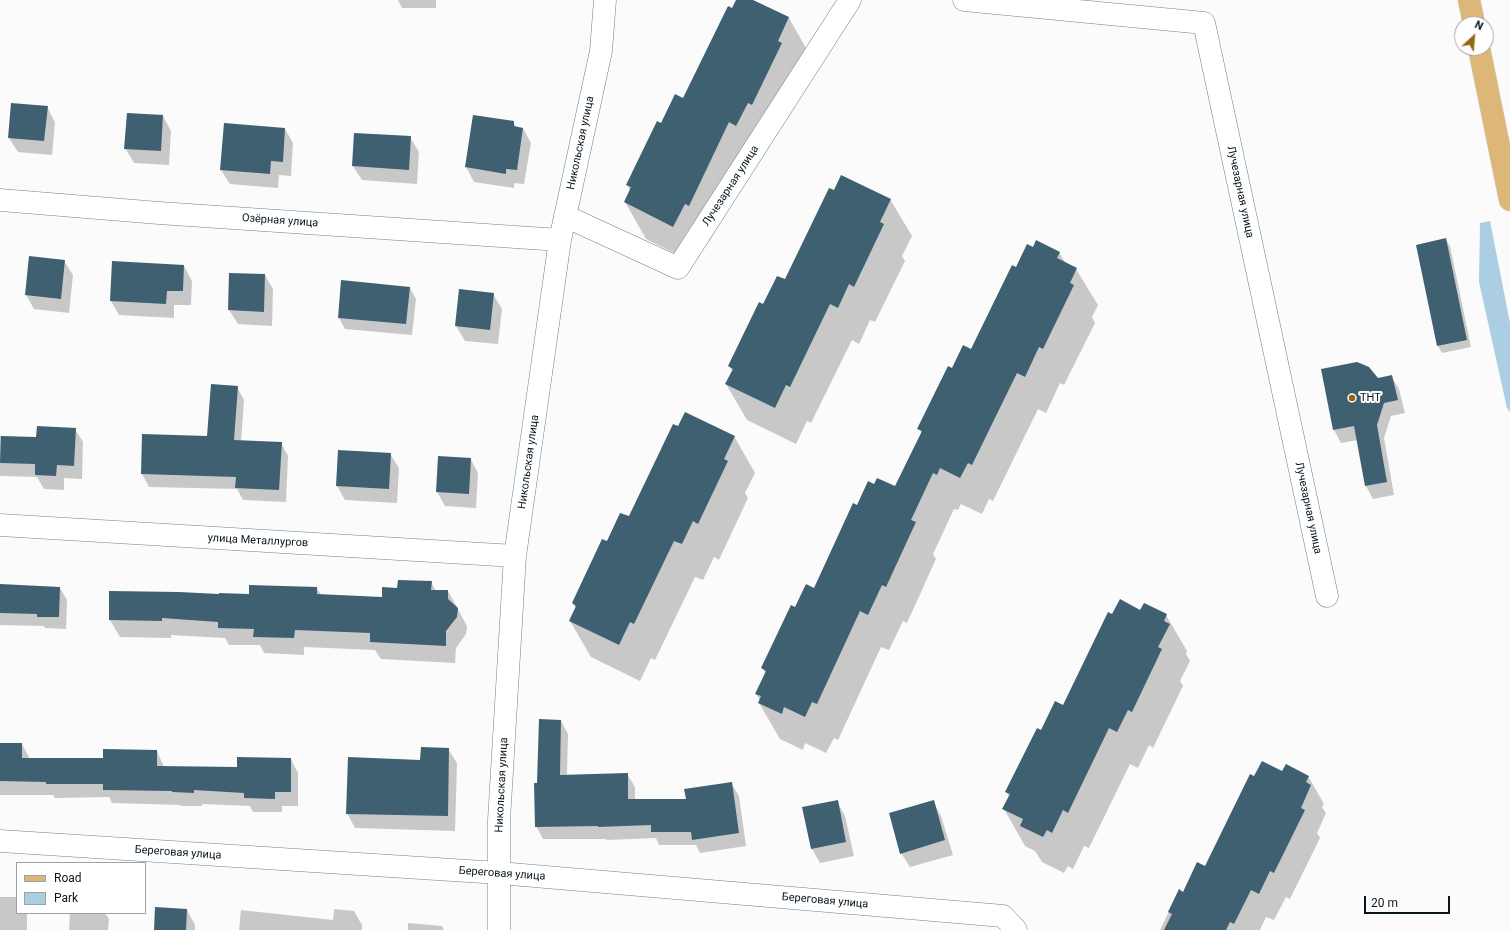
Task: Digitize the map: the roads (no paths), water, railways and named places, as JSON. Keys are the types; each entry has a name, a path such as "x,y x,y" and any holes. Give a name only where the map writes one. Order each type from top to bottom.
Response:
{"main road":[{"path":"1469,0 1472,16"},
{"path":"1481,56 1510,200"}],"street":[{"name":"Никольская улица","path":"499,930 500,812 515,556 560,240 601,51 605,0"},
{"name":"Лучезарная улица","path":"566,216 678,268 850,0"},
{"name":"Лучезарная улица","path":"964,0 1204,23 1327,596"},
{"name":"Озёрная улица","path":"0,200 159,213 560,240"},
{"name":"улица Металлургов","path":"0,525 515,556"},
{"name":"Береговая улица","path":"0,841 499,873 1009,923"}],"place":[{"name":"ТНТ","path":"1352,398"}]}
